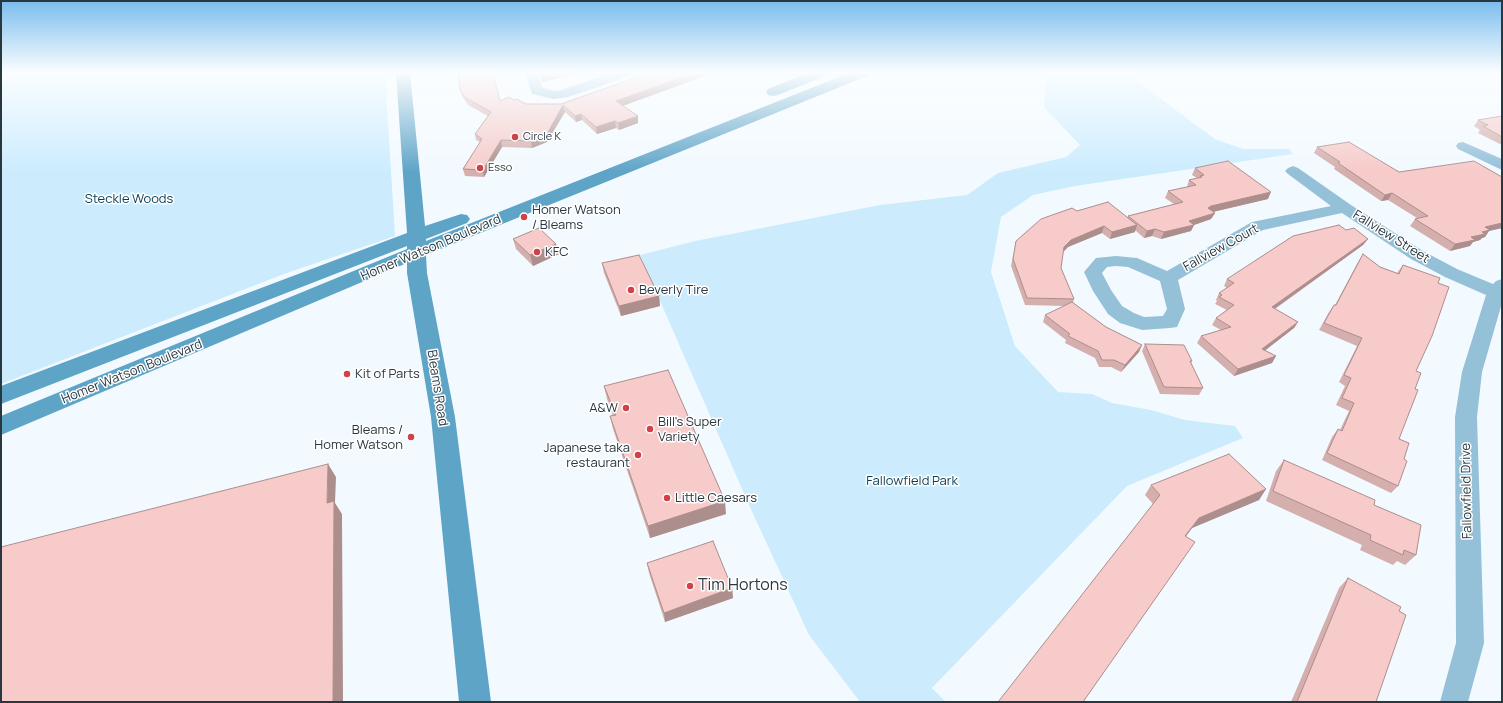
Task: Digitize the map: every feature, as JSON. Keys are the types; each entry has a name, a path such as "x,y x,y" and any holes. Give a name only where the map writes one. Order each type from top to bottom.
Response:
{"main road":[{"name":"Bleams Road","path":"406,106 418,273 443,417 474,702"},
{"name":"Homer Watson Boulevard","path":"1,426 417,244 743,106"},
{"name":"Homer Watson Boulevard","path":"1,395 629,166 780,106"}],"street":[{"path":"1464,146 1502,165"},
{"name":"Fallview Street","path":"1293,171 1345,208 1417,255 1451,273 1499,288"},
{"name":"Fallview Court","path":"1168,278 1258,226 1345,208"},
{"name":"Fallowfield Drive","path":"1454,702 1470,643 1466,417 1472,372 1499,288"}],"green space":[{"name":"Steckle Woods","path":"1,106 387,106 395,236 284,274 1,384"},
{"name":"Fallowfield Park","path":"1170,106 1215,139 1243,149 1289,149 1293,154 1075,186 1033,195 1001,217 991,272 1015,346 1058,392 1092,394 1112,403 1151,410 1185,420 1235,426 1243,438 1127,486 932,688 946,702 860,702 809,635 749,505 640,255 695,241 880,205 967,195 998,173 1066,157 1080,145 1044,107"}],"building":[{"path":"480,106 563,106 546,136 531,141 501,140 483,170 463,169 482,139 475,134 491,112"},
{"path":"564,106 623,106 638,116 618,123 615,121 596,127 581,114 575,116"},
{"path":"1502,116 1502,137 1483,126 1488,125 1478,120"},
{"path":"1349,142 1399,172 1474,161 1502,177 1502,223 1485,227 1490,230 1482,232 1485,234 1471,237 1475,240 1455,244 1415,219 1428,216 1392,193 1385,195 1317,147"},
{"path":"1228,161 1271,192 1211,206 1208,208 1215,213 1189,221 1194,225 1164,232 1155,229 1147,231 1128,216 1183,202 1168,191 1196,185 1189,180 1202,177 1200,176 1204,175 1195,168"},
{"path":"1108,202 1137,225 1112,232 1104,226 1071,240 1064,247 1061,268 1074,299 1027,298 1013,259 1016,241 1041,219 1072,208 1077,211"},
{"path":"1339,225 1346,230 1354,228 1368,239 1272,307 1298,322 1262,349 1276,356 1238,369 1201,336 1231,327 1216,318 1234,305 1219,297 1222,295 1219,293 1234,283 1227,279 1293,236"},
{"path":"539,228 556,244 530,255 513,239"},
{"path":"1363,254 1380,267 1399,274 1403,265 1440,278 1438,283 1449,287 1432,336 1416,371 1421,373 1415,389 1418,390 1399,439 1409,443 1404,459 1407,461 1398,486 1327,453 1338,429 1342,431 1354,403 1342,398 1351,378 1344,375 1362,338 1324,323 1334,305 1336,305"},
{"name":"Beverly Tire","path":"639,255 659,296 619,306 602,263"},
{"path":"1072,302 1106,327 1142,345 1125,365 1114,360 1102,360 1098,351 1068,336 1070,334 1045,315"},
{"path":"1145,344 1184,345 1203,388 1164,387"},
{"path":"668,370 725,501 648,526 610,416 616,415 604,386"},
{"path":"1229,454 1266,489 1199,518 1185,536 1195,542 1083,702 998,702 1160,495 1151,485"},
{"path":"1284,460 1375,500 1374,505 1421,525 1416,555 1404,550 1403,555 1370,540 1371,535 1273,491"},
{"path":"328,464 327,503 334,501 333,702 1,702 1,547"},
{"name":"Tim Hortons","path":"713,541 732,588 664,613 647,563"},
{"path":"1348,578 1401,607 1399,611 1406,615 1376,702 1297,702"}],"place":[{"name":"Circle K","path":"515,137"},
{"name":"Esso","path":"480,168"},
{"name":"Homer Watson / Bleams","path":"524,217"},
{"name":"KFC","path":"537,252"},
{"name":"Beverly Tire","path":"631,290"},
{"name":"Kit of Parts","path":"347,374"},
{"name":"A&W","path":"626,408"},
{"name":"Bill's Super Variety","path":"650,429"},
{"name":"Bleams / Homer Watson","path":"411,437"},
{"name":"Japanese taka restaurant","path":"638,455"},
{"name":"Little Caesars","path":"667,498"},
{"name":"Tim Hortons","path":"690,586"}]}
